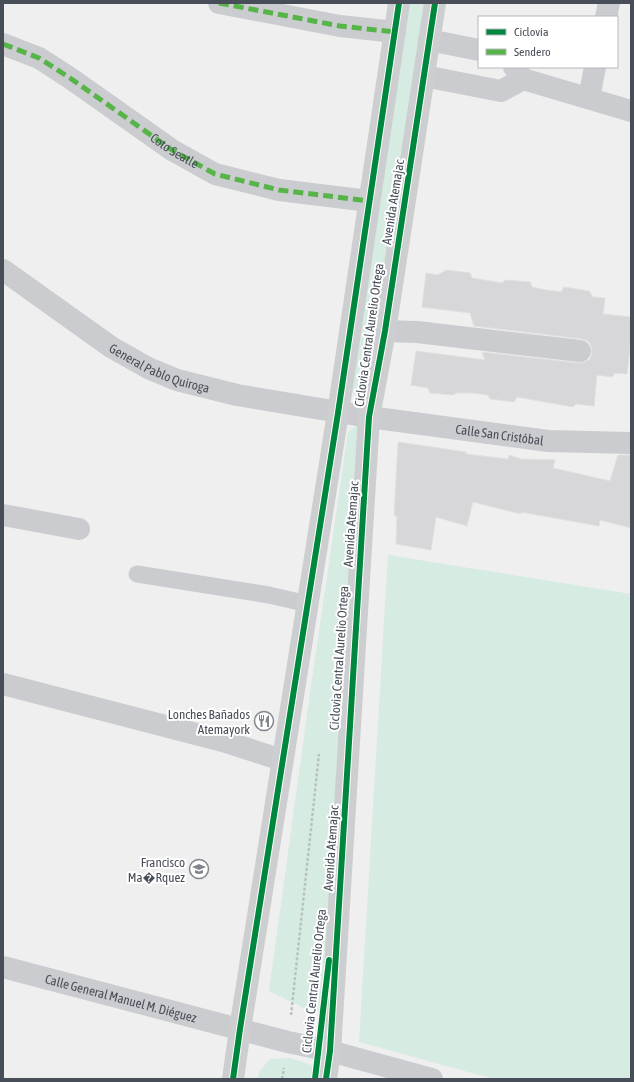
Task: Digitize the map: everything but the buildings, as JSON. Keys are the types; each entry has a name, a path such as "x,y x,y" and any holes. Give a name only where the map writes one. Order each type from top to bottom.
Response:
{"main road":[{"name":"Avenida Atemajac","path":"233,1079 282,760 338,413 399,3"},
{"name":"Avenida Atemajac","path":"326,1079 330,1051 368,418 385,331 435,3"}],"street":[{"path":"219,3 340,26 394,32"},
{"path":"606,16 608,3"},
{"path":"429,40 478,50"},
{"name":"Coto Seatle","path":"3,44 39,58 172,150 215,174 279,190 369,201"},
{"path":"589,98 595,68"},
{"path":"424,76 501,91 519,73 631,111"},
{"name":"General Pablo Quiroga","path":"3,270 111,347 148,368 177,380 268,401 368,418"},
{"path":"385,331 417,332 580,351"},
{"name":"Calle San Cristóbal","path":"368,418 548,441 631,443"},
{"path":"3,515 79,529"},
{"path":"3,684 223,742 282,760"},
{"name":"Calle General Manuel M. Diéguez","path":"3,967 288,1042 330,1051 432,1079"}],"lane":[{"path":"137,574 269,595 308,604"}],"green space":[{"path":"408,3 432,3 361,402 350,390"},
{"path":"360,423 329,1005 318,1012 304,1008 269,991 348,432"},
{"path":"388,555 631,594 631,1079 494,1079 359,1042"},
{"path":"290,1058 320,1068 318,1079 257,1079 259,1072 270,1059"}],"marked path":[{"path":"219,3 340,26 395,32"},
{"path":"3,44 39,58 172,150 215,174 279,190 369,201"}],"cycle path":[{"path":"233,1079 338,413 399,3"},
{"name":"Ciclovia Central Aurelio Ortega","path":"326,1079 330,1051 369,417 385,331 435,3"},
{"name":"Ciclovia Central Aurelio Ortega","path":"315,1079 329,960"}],"place":[{"name":"Lonches Bañados Atemayork","path":"264,721"},
{"name":"Francisco Ma�Rquez","path":"199,869"}]}
